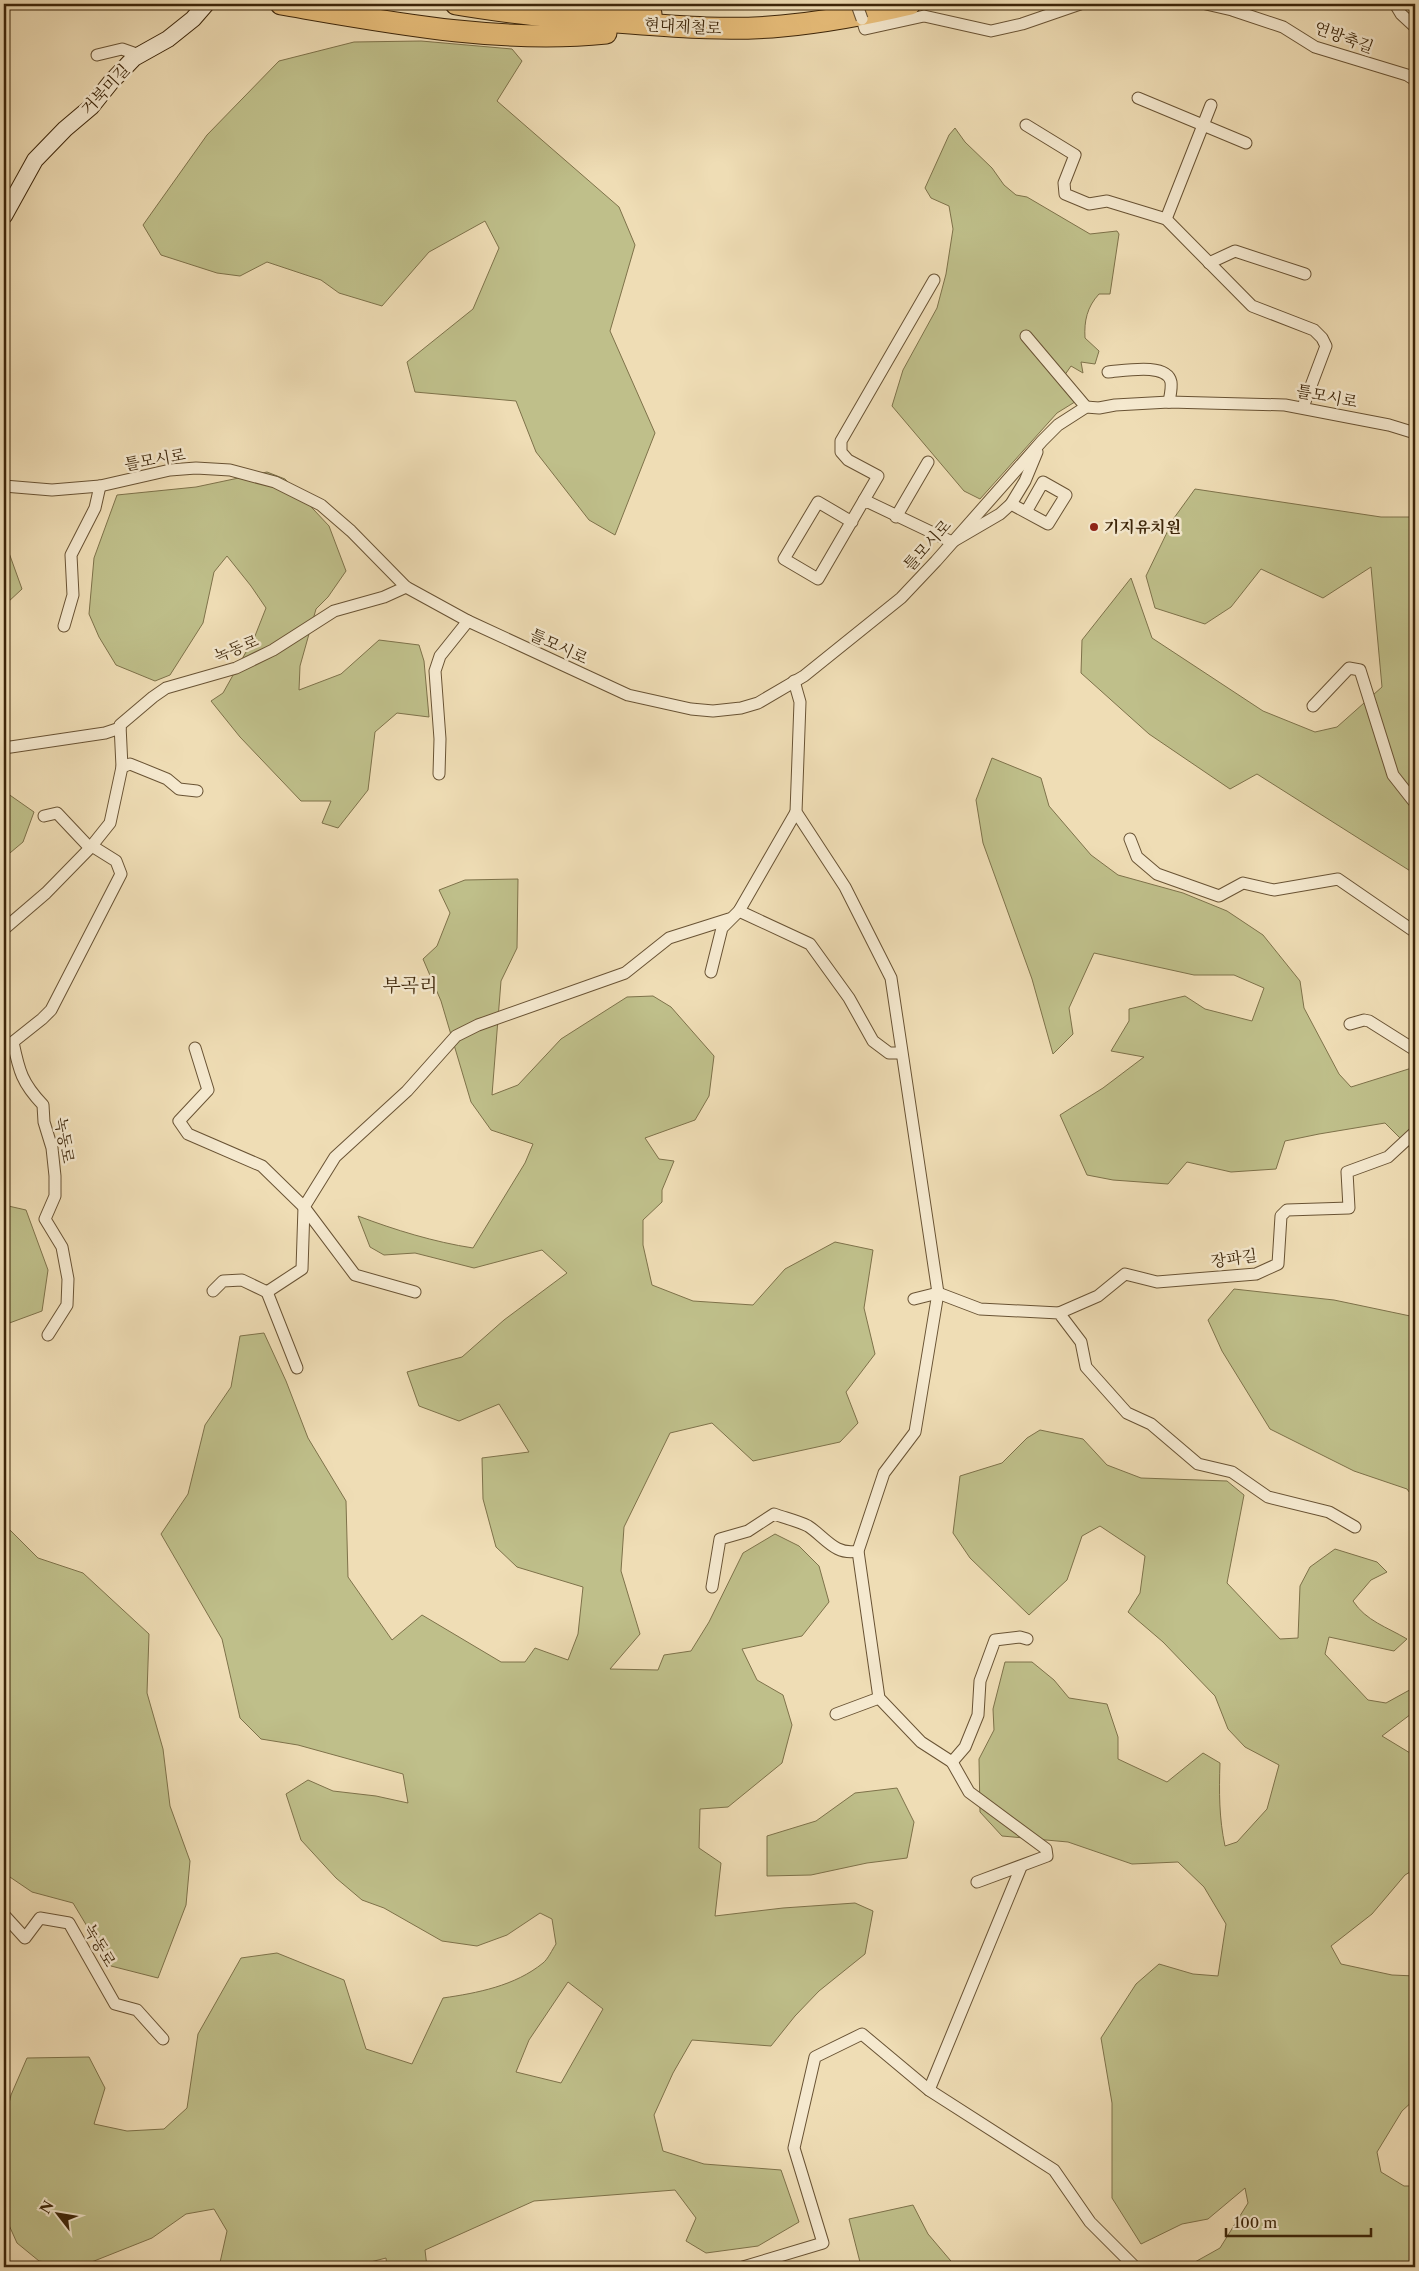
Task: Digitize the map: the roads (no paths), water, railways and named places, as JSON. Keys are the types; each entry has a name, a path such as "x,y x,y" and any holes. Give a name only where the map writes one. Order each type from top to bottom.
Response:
{"highway":[{"path":"281,4 455,30 510,35 599,34 672,22"},
{"name":"현대제철로","path":"456,4 494,11 578,20 672,22 738,19 858,9"},
{"name":"현대제철로","path":"524,4 732,28 782,26 910,4"},
{"path":"603,4 672,22"}],"street":[{"name":"거북미길","path":"4,216 35,160 65,129 91,108 111,82 139,55 168,39 193,19 206,4"},
{"path":"858,9 865,29 924,16 991,31 1022,24 1080,4"},
{"name":"연방축길","path":"1206,4 1230,7 1283,28 1315,47 1407,75 1415,80"},
{"path":"1395,4 1401,14 1415,27"},
{"path":"97,55 122,49 139,55"},
{"path":"1138,98 1246,143"},
{"path":"1166,219 1210,104"},
{"path":"1026,125 1075,155 1064,183 1065,194 1089,204 1108,201 1166,219 1252,306 1314,330 1322,338 1326,346 1303,407"},
{"path":"1209,263 1235,251 1305,274"},
{"path":"852,522 818,502 784,559 818,579 852,522 878,476 848,460 841,452 841,441 934,280"},
{"path":"1026,336 1086,407"},
{"path":"1108,372 1157,369 1166,373 1171,381 1169,402"},
{"name":"틀모시로","path":"4,486 52,490 100,486 170,470 196,468 230,470 276,482 321,505 351,531 406,586 468,621 628,695 657,703 712,711 741,708 758,703 804,676 848,642 901,598 1058,425 1086,407 1100,408 1115,405 1169,402 1237,403 1303,407 1389,425 1415,433"},
{"path":"864,500 896,517 952,542 1000,514 1011,504 1025,481 1042,441"},
{"path":"896,517 928,462"},
{"path":"64,626 73,594 71,555 95,508 100,486"},
{"path":"1011,504 1026,512"},
{"name":"녹동로","path":"120,728 120,725 152,696 166,688 236,668 274,650 334,611 384,597 406,586"},
{"path":"439,774 440,739 435,672 440,656 468,621"},
{"path":"1313,706 1349,668 1360,670 1393,775 1415,803"},
{"path":"711,972 722,928 739,911 796,812 800,702 794,681"},
{"path":"4,748 105,734 120,728 122,767 110,823 91,847 46,893 4,928"},
{"path":"122,767 130,764 167,778 178,789 197,791"},
{"path":"796,812 845,886 891,978 938,1293 915,1432 884,1474 858,1551 880,1698 921,1742 952,1762 969,1792 1046,1849 1047,1856 977,1882"},
{"name":"녹동로","path":"44,816 57,814 91,847 116,861 120,874 51,1010 13,1042 17,1064 25,1085 43,1105 44,1122 52,1148 55,1176 55,1196 46,1219 62,1247 68,1279 67,1305 48,1335"},
{"path":"1130,838 1137,857 1156,874 1219,896 1243,883 1274,890 1338,879 1415,932"},
{"path":"739,911 810,944 849,998 873,1041 889,1054 901,1052"},
{"path":"267,1292 302,1269 304,1207 335,1156 407,1091 456,1036 478,1025 625,973 669,938 729,919"},
{"path":"1350,1024 1369,1020 1415,1050"},
{"path":"195,1048 208,1090 179,1121 188,1134 262,1166 304,1207 355,1275 415,1292"},
{"name":"장파길","path":"1059,1313 1098,1296 1125,1274 1157,1282 1256,1274 1278,1264 1282,1216 1287,1210 1349,1208 1347,1172 1388,1157 1415,1132"},
{"path":"213,1291 223,1281 242,1280 267,1292 297,1368"},
{"path":"914,1299 938,1293 980,1309 1059,1313 1081,1342 1086,1367 1127,1413 1151,1424 1198,1464 1232,1472 1268,1497 1329,1512 1355,1527"},
{"path":"712,1587 720,1539 748,1531 774,1514 807,1526 834,1548 851,1552 858,1551"},
{"path":"952,1762 965,1747 978,1715 980,1681 995,1640 1020,1637 1027,1639"},
{"path":"836,1714 880,1698"},
{"path":"929,2090 1021,1867"},
{"name":"녹동로","path":"4,1915 26,1938 40,1918 69,1923 115,2004 137,2010 163,2039"},
{"path":"743,2267 823,2243 794,2148 814,2057 862,2034 929,2090 1054,2170 1090,2222 1135,2267"}],"place":[{"name":"기지유치원","path":"1094,527"}],"district":[{"name":"부곡리","path":"410,985"}]}
